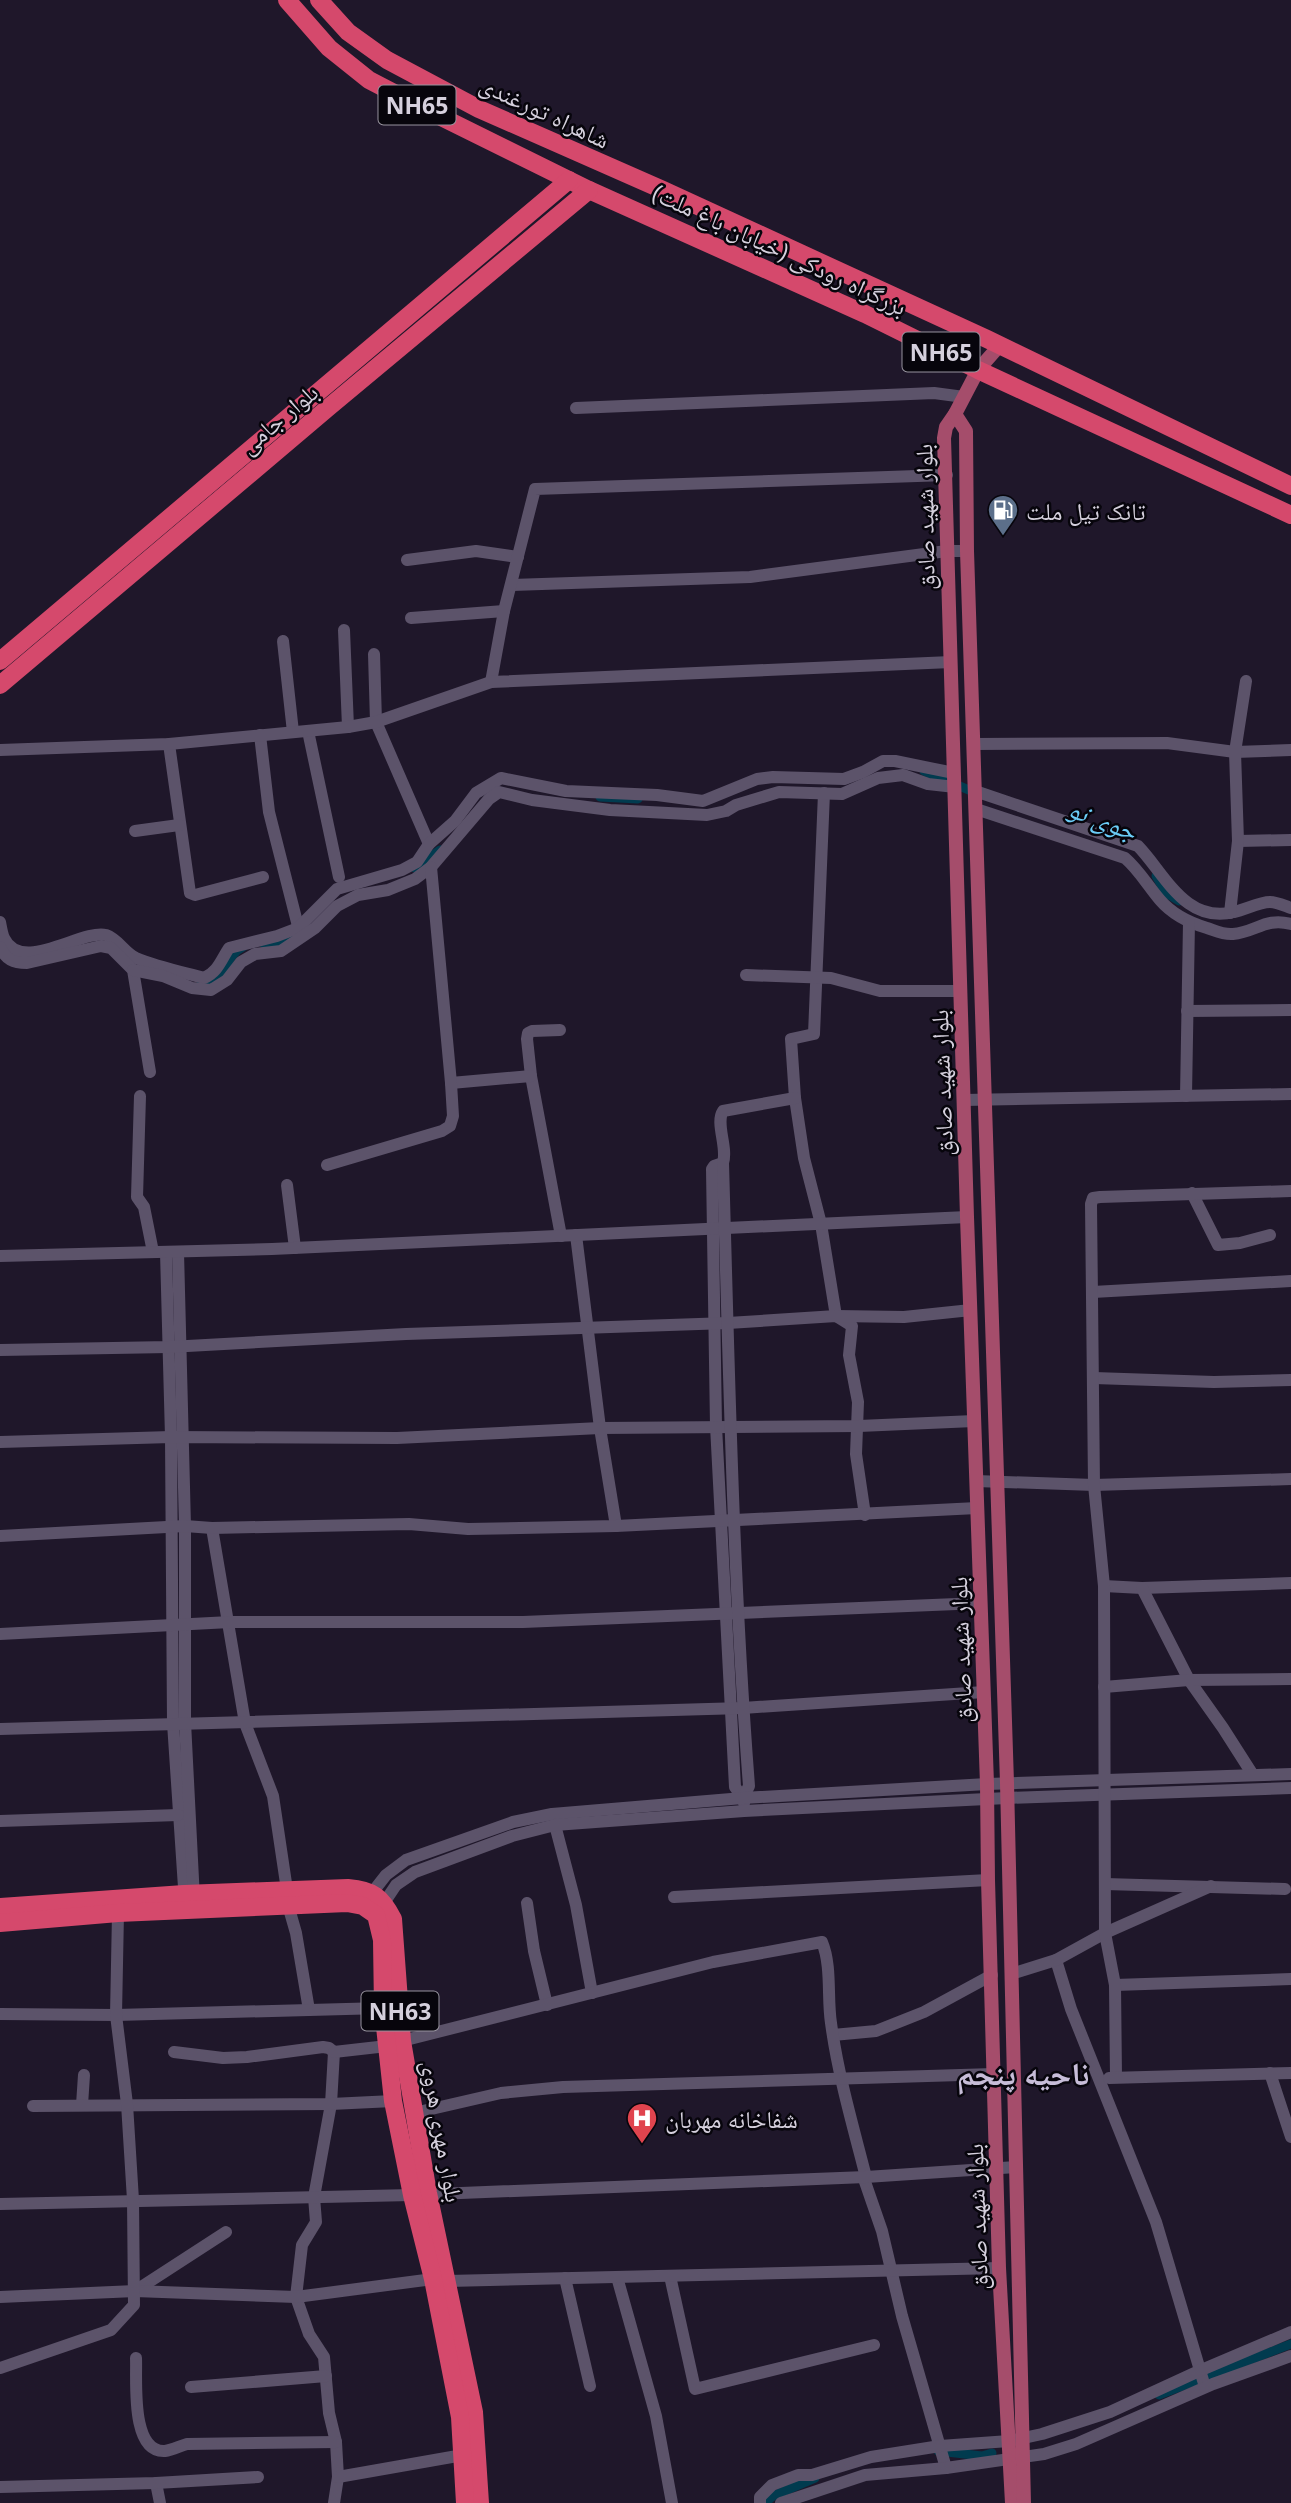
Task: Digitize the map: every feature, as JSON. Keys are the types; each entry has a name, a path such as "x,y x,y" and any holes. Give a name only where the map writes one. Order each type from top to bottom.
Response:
{"highway":[{"name":"شاهراه تورغندی","path":"287,0 329,48 369,80 589,190"},
{"name":"شاهراه تورغندی","path":"319,0 348,32 387,60 479,109 616,170"},
{"name":"بزرگراه رودکی (خیابان باغ ملت)","path":"616,170 1000,345 1291,486"},
{"name":"بلوار جامی","path":"0,661 569,180"},
{"name":"بلوار جامی","path":"0,685 589,190"},
{"name":"بزرگراه رودکی (خیابان باغ ملت)","path":"589,190 865,314 978,370 1291,515"},
{"path":"0,1907 287,1898 374,1904"},
{"path":"0,1923 118,1913 189,1902"},
{"name":"بلوار مهری هروی","path":"374,1904 382,1940 383,2008 414,2113 420,2194"},
{"name":"بلوار مهری هروی","path":"374,1904 393,1919 393,2101 420,2194 474,2412 480,2503"},
{"name":"بلوار مهری هروی","path":"440,2280 460,2417 465,2503"}],"main road":[{"path":"955,414 978,370 1000,345"},
{"name":"بلوار شهید صادق","path":"1016,2440 1016,2166 1007,1791 967,551 966,431 955,414 946,427 944,438 987,1791 999,2268 1017,2459 1024,2503"},
{"name":"بلوار شهید صادق","path":"1012,2503 1017,2459"}],"street":[{"path":"576,408 934,393 964,397"},
{"path":"491,682 503,611 512,585 535,489 947,475"},
{"path":"407,560 476,551 518,557"},
{"path":"512,585 750,577 947,551 967,551"},
{"path":"411,618 503,611"},
{"path":"344,630 348,727"},
{"path":"283,640 293,732"},
{"path":"374,654 376,722 429,844"},
{"path":"0,750 169,744 348,727 376,722 491,682 951,662"},
{"path":"1230,913 1238,841 1236,752 1246,681"},
{"path":"308,731 340,877"},
{"path":"260,735 269,812 300,933"},
{"path":"974,744 1167,743 1236,752 1291,750"},
{"path":"169,744 179,825 192,895 264,877"},
{"path":"0,922 5,940 20,951 60,951 106,946 133,970 163,976 192,988 211,990 227,980 241,962 255,954 281,951 337,889 402,870 417,862 429,844 455,821 477,793 501,778 566,790 657,795 703,801 757,779 773,776 844,779 883,761 895,761 954,780"},
{"path":"0,947 5,958 15,963 27,963 91,936 104,935 113,939 133,957 204,978 218,969 229,947 300,933 337,906 358,895 388,890 415,879 431,867 489,799 499,792 532,800 618,811 662,811 707,816 779,792 842,794 878,778 903,775 929,784 954,780"},
{"path":"975,791 1138,846 1152,860 1171,890 1194,907 1230,913 1270,902 1291,908"},
{"path":"824,793 813,1035 791,1039 795,1098 804,1158 821,1224 836,1316 852,1326 849,1355 858,1402 856,1454 864,1515"},
{"path":"976,809 1125,858 1162,902 1189,922 1226,935 1243,933 1262,923 1273,921 1291,924"},
{"path":"135,831 179,825"},
{"path":"1238,841 1291,840"},
{"path":"327,1164 450,1126 453,1116 451,1083 431,867"},
{"path":"1186,1096 1189,922"},
{"path":"133,970 150,1072"},
{"path":"746,975 831,978 880,991 961,991"},
{"path":"1187,1011 1291,1010"},
{"path":"560,1030 532,1031 528,1034 531,1076 561,1236"},
{"path":"451,1083 531,1076"},
{"path":"964,1100 1291,1094"},
{"path":"140,1096 137,1197 165,1252 175,1346 178,1815 189,1902"},
{"path":"744,1805 736,1787 738,1612 727,1323 723,1163 726,1154 720,1113 795,1098"},
{"path":"723,1163 712,1169 713,1323 725,1613 736,1708"},
{"path":"287,1185 295,1248"},
{"path":"1115,2077 1115,1985 1105,1933 1104,1587 1094,1485 1091,1204 1093,1198 1291,1191"},
{"path":"1192,1193 1218,1245 1240,1243 1270,1235"},
{"path":"0,1256 295,1248 967,1217"},
{"path":"576,1235 600,1428 616,1526"},
{"path":"1093,1292 1291,1281"},
{"path":"0,1350 175,1346 836,1316 904,1317 971,1310"},
{"path":"1094,1378 1214,1382 1291,1380"},
{"path":"0,1442 177,1438 397,1438 600,1428 859,1426 974,1421"},
{"path":"976,1481 1094,1485 1291,1479"},
{"path":"0,1536 178,1527 409,1524 468,1530 616,1526 977,1508"},
{"path":"212,1528 245,1723 273,1797 287,1898 309,2010"},
{"path":"1104,1587 1291,1583"},
{"path":"1142,1588 1189,1680 1253,1775"},
{"path":"0,1634 230,1622 523,1622 981,1603"},
{"path":"1104,1687 1189,1680 1291,1679"},
{"path":"0,1729 736,1708 984,1692"},
{"path":"179,1722 189,1902"},
{"path":"1007,1791 1104,1780 1291,1774"},
{"path":"374,1904 386,1875 406,1860 513,1822 552,1814 987,1791 1104,1796 1291,1788"},
{"path":"374,1904 415,1872 512,1836 555,1825 744,1805"},
{"path":"0,1821 178,1815"},
{"path":"555,1825 576,1905 592,1993"},
{"path":"674,1898 988,1880"},
{"path":"1105,1884 1285,1889"},
{"path":"1012,1974 1056,1960 1105,1933 1211,1886"},
{"path":"527,1903 534,1951 547,2005"},
{"path":"0,2368 111,2330 134,2305 133,2200 128,2104 116,2015 118,1913"},
{"path":"174,2052 223,2058 265,2056 323,2047 334,2052 395,2044 713,1962 822,1942 832,2035 841,2079 864,2176 882,2231 925,2400 942,2455"},
{"path":"1056,1960 1071,2009 1156,2222 1202,2379"},
{"path":"832,2035 876,2031 924,2012 992,1975"},
{"path":"1115,1985 1291,1979"},
{"path":"0,2014 116,2015 383,2008"},
{"path":"334,2052 331,2104 314,2197 316,2222 302,2245 296,2297 309,2334 324,2357 329,2413 336,2442 338,2477 334,2503"},
{"path":"1270,2073 1291,2137"},
{"path":"1100,2080 1115,2077 1291,2073"},
{"path":"414,2113 502,2092 563,2087 994,2074"},
{"path":"82,2105 84,2075"},
{"path":"33,2106 331,2104 393,2101"},
{"path":"0,2204 420,2194 864,2176 1016,2166"},
{"path":"135,2291 226,2232"},
{"path":"0,2297 135,2291 296,2297 440,2280 999,2268"},
{"path":"670,2276 695,2389 874,2345"},
{"path":"617,2277 656,2416 672,2503"},
{"path":"565,2278 590,2386"},
{"path":"760,2503 760,2497 772,2485 798,2474 812,2475 871,2457 942,2455 1017,2459 1076,2444 1291,2332"},
{"path":"136,2358 141,2433 157,2450 164,2451 187,2444 336,2442"},
{"path":"780,2503 865,2475 1016,2440 1110,2412 1202,2379 1289,2361"},
{"path":"191,2387 326,2376"},
{"path":"338,2477 463,2455"},
{"path":"0,2487 258,2477"},
{"path":"156,2483 160,2503"}],"waterway":[{"path":"924,771 976,793"},
{"path":"600,797 638,799"},
{"path":"415,868 440,850"},
{"name":"جوی نو","path":"1156,876 1166,893 1179,901"},
{"path":"264,944 294,937"},
{"path":"201,981 216,980 231,957 243,947"},
{"path":"1159,2395 1291,2344"},
{"path":"938,2451 982,2456 992,2453"},
{"path":"765,2503 773,2496 815,2478"}],"place":[{"name":"تانک تیل ملت","path":"1003,537"},
{"name":"شفاخانه مهربان","path":"642,2145"}],"district":[{"name":"ناحیه پنجم","path":"1023,2072"}]}
